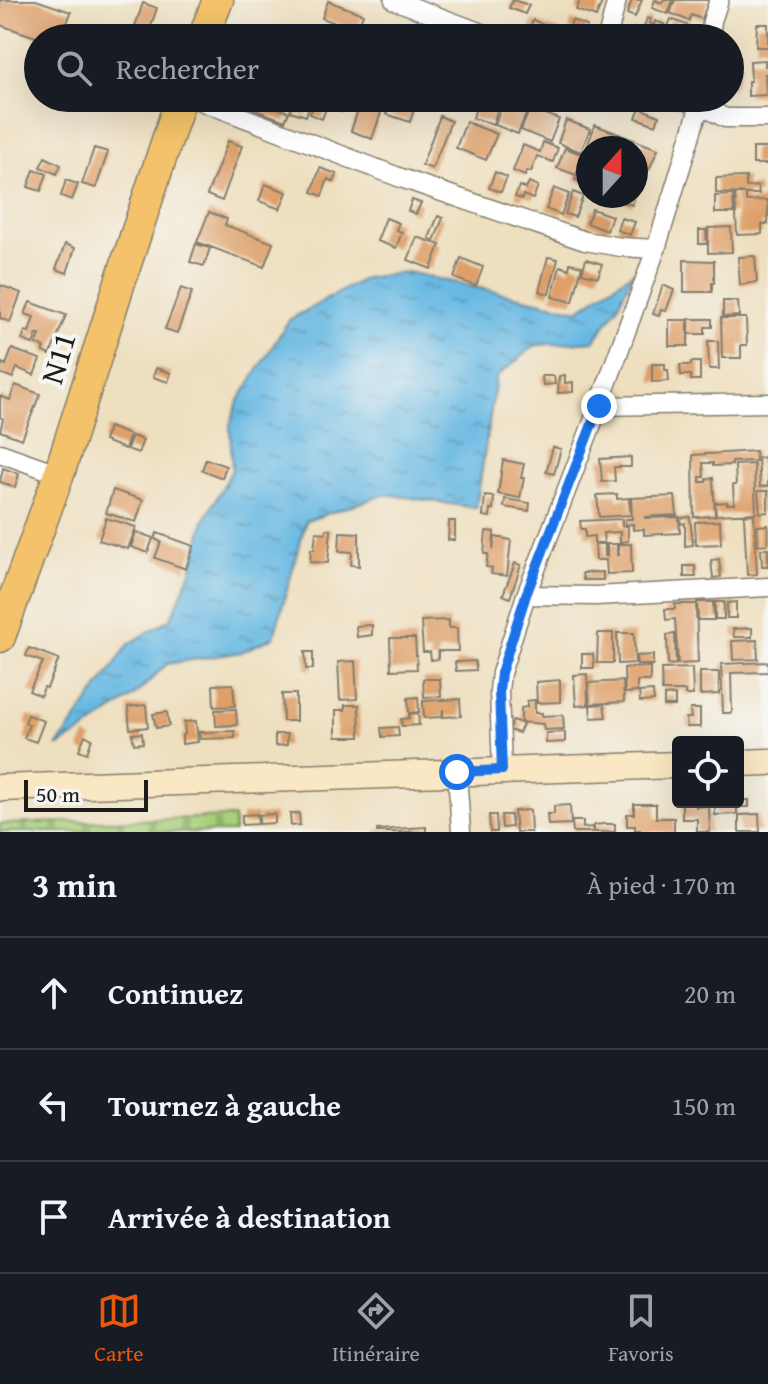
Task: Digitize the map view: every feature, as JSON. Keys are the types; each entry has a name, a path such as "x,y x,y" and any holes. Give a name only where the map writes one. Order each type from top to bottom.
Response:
{"main road":[{"path":"209,24 218,0"},
{"name":"N11","path":"0,637 59,474 176,112"}],"street":[{"path":"394,0 458,24"},
{"path":"611,24 617,0"},
{"path":"712,24 719,0"},
{"path":"229,112 401,178 585,241 656,249"},
{"path":"502,770 499,682 526,595 656,249 699,112"},
{"path":"717,112 725,118 768,118"},
{"path":"599,406 768,403"},
{"path":"0,453 59,474"},
{"path":"526,595 595,596 768,587"},
{"path":"744,763 768,762"},
{"path":"0,788 672,765"},
{"path":"457,772 461,832"}],"green space":[{"path":"234,817 234,832 0,832 0,824"}],"water":[{"path":"407,272 578,310 633,272 617,308 594,341 536,345 496,377 476,508 386,494 306,521 274,637 241,652 167,664 134,696 57,747 129,644 171,618 191,572 204,521 232,470 230,425 238,402 289,320 365,278"}],"building":[{"path":"0,0 36,0 71,12 67,24 24,24 24,33 0,25"},
{"path":"513,0 529,5 525,14 509,8"},
{"path":"580,0 603,0 596,17 576,10"},
{"path":"632,0 642,0 635,17 627,14"},
{"path":"655,0 662,3 663,0 673,0 668,14 652,8"},
{"path":"675,0 709,0 702,19 691,15 689,21 670,13"},
{"path":"328,1 363,14 359,24 338,24 322,18"},
{"path":"143,3 157,8 152,24 136,24"},
{"path":"757,24 768,24 768,47 756,47"},
{"path":"765,60 765,66 768,66 768,74 765,74 766,95 748,96 750,61"},
{"path":"261,112 289,112 285,121"},
{"path":"311,112 325,112 322,119"},
{"path":"357,112 381,112 372,139 351,131"},
{"path":"387,112 413,112 410,122"},
{"path":"475,112 497,112 493,124 473,118"},
{"path":"500,112 526,114 518,134 495,125"},
{"path":"528,112 541,112 559,119 550,142 521,130"},
{"path":"638,112 659,116 656,125 636,118"},
{"path":"440,116 451,121 432,169 422,165"},
{"path":"566,120 590,129 587,136 576,136 576,150 558,143"},
{"path":"466,122 497,134 486,160 456,148"},
{"path":"595,125 624,136 591,136"},
{"path":"228,141 242,146 222,201 207,195"},
{"path":"543,142 558,148 553,162 537,156 531,172 527,171 525,176 513,171 523,145 540,152"},
{"path":"648,145 658,149 648,170"},
{"path":"94,148 108,152 96,188 82,184"},
{"path":"565,148 576,152 576,175 557,168"},
{"path":"753,148 768,148 768,164 753,164"},
{"path":"45,157 61,165 57,174 40,167"},
{"path":"320,168 337,174 334,182 328,179 322,196 312,192"},
{"path":"34,170 47,174 41,191 28,187"},
{"path":"495,172 507,177 501,192 489,188"},
{"path":"746,177 746,187 758,186 759,194 716,193 716,178"},
{"path":"66,180 78,184 72,200 61,196"},
{"path":"529,182 538,186 533,199 523,195 522,199 515,197 519,186 526,189"},
{"path":"265,184 287,192 280,209 259,201"},
{"path":"554,188 569,194 561,215 546,209"},
{"path":"573,192 576,193 578,208 575,217 565,214"},
{"path":"735,194 746,194 746,201 768,200 768,224 762,224 762,234 737,235"},
{"path":"733,195 734,213 715,213 715,196"},
{"path":"412,200 421,203 416,214 408,211"},
{"path":"592,209 612,216 607,231 587,223"},
{"path":"209,212 227,219 225,225 273,243 264,267 197,242"},
{"path":"438,216 443,218 434,241 429,238"},
{"path":"386,218 399,223 396,230 402,232 396,248 377,241"},
{"path":"621,218 635,222 630,235 617,230"},
{"path":"731,227 732,252 708,253 708,228"},
{"path":"699,230 706,230 707,244 699,244"},
{"path":"417,237 440,245 431,269 408,260"},
{"path":"65,244 75,248 67,273 56,269"},
{"path":"196,244 210,248 204,266 190,262"},
{"path":"755,256 757,282 740,285 738,257"},
{"path":"548,257 558,259 549,294 539,291"},
{"path":"461,258 483,267 476,286 454,278"},
{"path":"586,259 602,264 598,277 582,273"},
{"path":"684,260 714,261 712,292 684,292"},
{"path":"570,263 582,266 573,302 552,297 560,266 569,269"},
{"path":"0,285 21,293 10,322 0,318"},
{"path":"663,285 674,290 666,311 661,310 659,316 653,314"},
{"path":"181,288 192,292 177,333 165,329"},
{"path":"723,301 738,301 739,316 723,317"},
{"path":"30,302 66,315 50,355 43,352 44,347 36,344 40,335 37,334 33,344 22,340 25,331 29,332 34,317 25,314"},
{"path":"721,318 746,318 747,345 741,345 741,358 722,358"},
{"path":"689,319 712,319 712,327 705,327 705,334 689,334"},
{"path":"669,320 688,320 688,346 669,346"},
{"path":"708,341 718,341 719,369 709,369"},
{"path":"12,349 40,359 34,375 17,368 13,378 0,373 2,363 6,365"},
{"path":"691,362 700,362 700,380 691,380 691,375 681,375 680,365 691,365"},
{"path":"652,364 665,364 669,381 652,382"},
{"path":"156,368 171,373 168,382 153,377"},
{"path":"565,375 565,383 573,382 573,392 558,393 559,376"},
{"path":"542,376 554,376 555,384 543,385"},
{"path":"15,385 40,394 22,439 0,431 3,419 0,417 0,396 10,400"},
{"path":"109,427 130,435 125,449 104,441"},
{"path":"132,436 143,440 138,453 127,449"},
{"path":"553,447 561,449 554,474 546,472"},
{"path":"755,451 756,461 713,466 713,463 703,463 704,477 700,477 700,482 713,478 715,516 694,517 693,455"},
{"path":"631,457 631,467 614,467 615,481 602,482 600,459"},
{"path":"768,457 768,486 760,487 758,458"},
{"path":"206,459 226,466 222,478 202,470"},
{"path":"503,460 524,464 520,498 498,494"},
{"path":"754,464 756,513 716,515 715,503 734,504 735,465"},
{"path":"3,468 19,474 15,487 0,482"},
{"path":"113,490 143,500 136,522 106,513"},
{"path":"758,491 768,491 768,512 760,513"},
{"path":"617,494 617,499 629,498 631,515 599,517 597,495"},
{"path":"485,496 494,497 490,517 483,516"},
{"path":"675,496 677,515 645,518 679,517 680,533 644,535 644,529 633,530 633,524 625,525 625,519 632,519 631,498"},
{"path":"505,499 530,503 529,511 504,507"},
{"path":"754,514 757,574 747,575 744,515"},
{"path":"690,517 693,545 685,546 685,523 681,524 680,518"},
{"path":"106,518 136,527 128,549 99,540"},
{"path":"622,519 622,526 628,526 628,541 620,542 620,532 603,533 604,543 594,543 594,536 585,537 585,529 581,529 580,521"},
{"path":"449,521 455,521 455,540 448,540"},
{"path":"720,521 721,544 696,545 695,522"},
{"path":"768,525 768,544 758,545 757,526"},
{"path":"326,529 331,530 328,563 310,562 316,532 326,533"},
{"path":"486,531 494,532 493,550 495,537 511,540 507,576 491,574 492,568 486,567"},
{"path":"136,532 153,538 148,553 131,547"},
{"path":"340,532 359,533 359,566 351,565 352,552 339,551"},
{"path":"157,533 194,546 186,569 155,558 161,542 155,539"},
{"path":"595,544 605,544 607,556 607,544 617,544 619,555 618,544 631,544 632,573 607,574 606,560 596,560"},
{"path":"768,548 768,566 762,566 761,549"},
{"path":"719,559 721,577 713,578 711,560"},
{"path":"515,563 521,565 510,598 503,595"},
{"path":"684,566 695,566 696,577 684,577"},
{"path":"603,572 603,580 583,580 582,573"},
{"path":"697,602 713,602 714,620 698,620"},
{"path":"715,602 724,602 724,619 715,619"},
{"path":"736,602 736,618 727,618 727,603"},
{"path":"675,604 696,604 698,663 678,664 675,619 666,620 665,609 675,609"},
{"path":"449,620 449,628 457,628 458,651 438,651 438,659 431,660 430,652 423,652 421,621"},
{"path":"372,625 372,635 357,637 356,626"},
{"path":"752,628 752,637 734,637 733,629"},
{"path":"598,633 613,633 613,663 597,663"},
{"path":"617,633 634,633 635,663 618,664"},
{"path":"675,634 676,664 668,665 667,635"},
{"path":"390,638 415,638 417,669 391,670"},
{"path":"757,640 758,659 733,660 732,641"},
{"path":"29,648 59,659 41,696 29,691 43,662 26,656"},
{"path":"305,652 313,652 313,669 306,669"},
{"path":"582,654 593,654 594,668 582,668"},
{"path":"653,655 653,665 637,665 636,656"},
{"path":"355,661 357,699 340,700 338,662"},
{"path":"475,661 476,670 456,671 455,662"},
{"path":"768,662 768,672 731,673 732,713 723,713 721,664"},
{"path":"650,667 650,681 637,681 637,692 625,693 624,668"},
{"path":"692,668 693,695 685,695 685,691 662,691 661,669"},
{"path":"700,672 719,672 719,694 700,695"},
{"path":"587,674 588,705 576,706 574,675"},
{"path":"423,679 440,679 441,696 424,697"},
{"path":"560,680 560,702 537,703 536,682"},
{"path":"623,681 624,702 590,704 588,683"},
{"path":"233,684 235,706 214,707 213,685"},
{"path":"653,691 654,701 640,702 639,692"},
{"path":"282,694 296,694 296,721 283,721"},
{"path":"675,695 675,706 664,706 664,696"},
{"path":"418,697 419,712 409,713 408,698"},
{"path":"460,699 461,716 443,717 443,709 442,717 424,718 423,701"},
{"path":"535,700 535,713 542,713 542,716 563,715 564,729 544,730 543,724 521,722 521,708 527,707 527,701"},
{"path":"604,704 606,717 591,718 590,705"},
{"path":"146,705 148,727 130,729 128,707"},
{"path":"345,705 359,705 360,737 336,737 336,710 345,710"},
{"path":"236,709 237,725 216,726 215,710"},
{"path":"690,709 700,709 700,727 687,727 686,718 691,718"},
{"path":"167,712 169,726 156,728 153,714"},
{"path":"418,713 419,725 402,726 401,719"},
{"path":"28,715 44,721 36,742 24,738 29,725 25,723"},
{"path":"513,720 523,724 519,733 509,730"},
{"path":"196,721 198,742 182,744 184,722"},
{"path":"398,727 399,736 382,737 381,728"},
{"path":"235,731 235,738 200,739 199,732"},
{"path":"565,732 565,742 546,743 546,733"},
{"path":"142,733 143,743 134,744 132,734"},
{"path":"275,734 287,734 287,745 275,746"},
{"path":"85,735 92,739 87,753 79,750"},
{"path":"634,804 656,804 656,818 674,818 674,832 640,832 635,830 635,826 627,826 627,814 634,814"},
{"path":"570,805 571,824 548,825 547,814 554,814 554,806"},
{"path":"682,808 709,808 710,832 697,832 697,819 682,819"},
{"path":"715,808 737,808 737,814 715,815"},
{"path":"530,810 531,832 516,832 514,811"},
{"path":"299,813 300,825 291,826 290,814"},
{"path":"257,814 258,824 242,825 242,815"},
{"path":"275,814 275,823 259,824 259,815"},
{"path":"759,814 760,832 739,832 739,815"},
{"path":"489,815 496,815 497,832 490,832"},
{"path":"501,815 511,815 512,827 502,828"},
{"path":"572,821 583,821 583,828 592,827 593,832 573,832"},
{"path":"615,824 615,832 594,832 594,825"},
{"path":"426,827 426,832 377,832 377,830"}],"route":[{"path":"457,772 502,770 501,673 526,595 599,406"}]}
